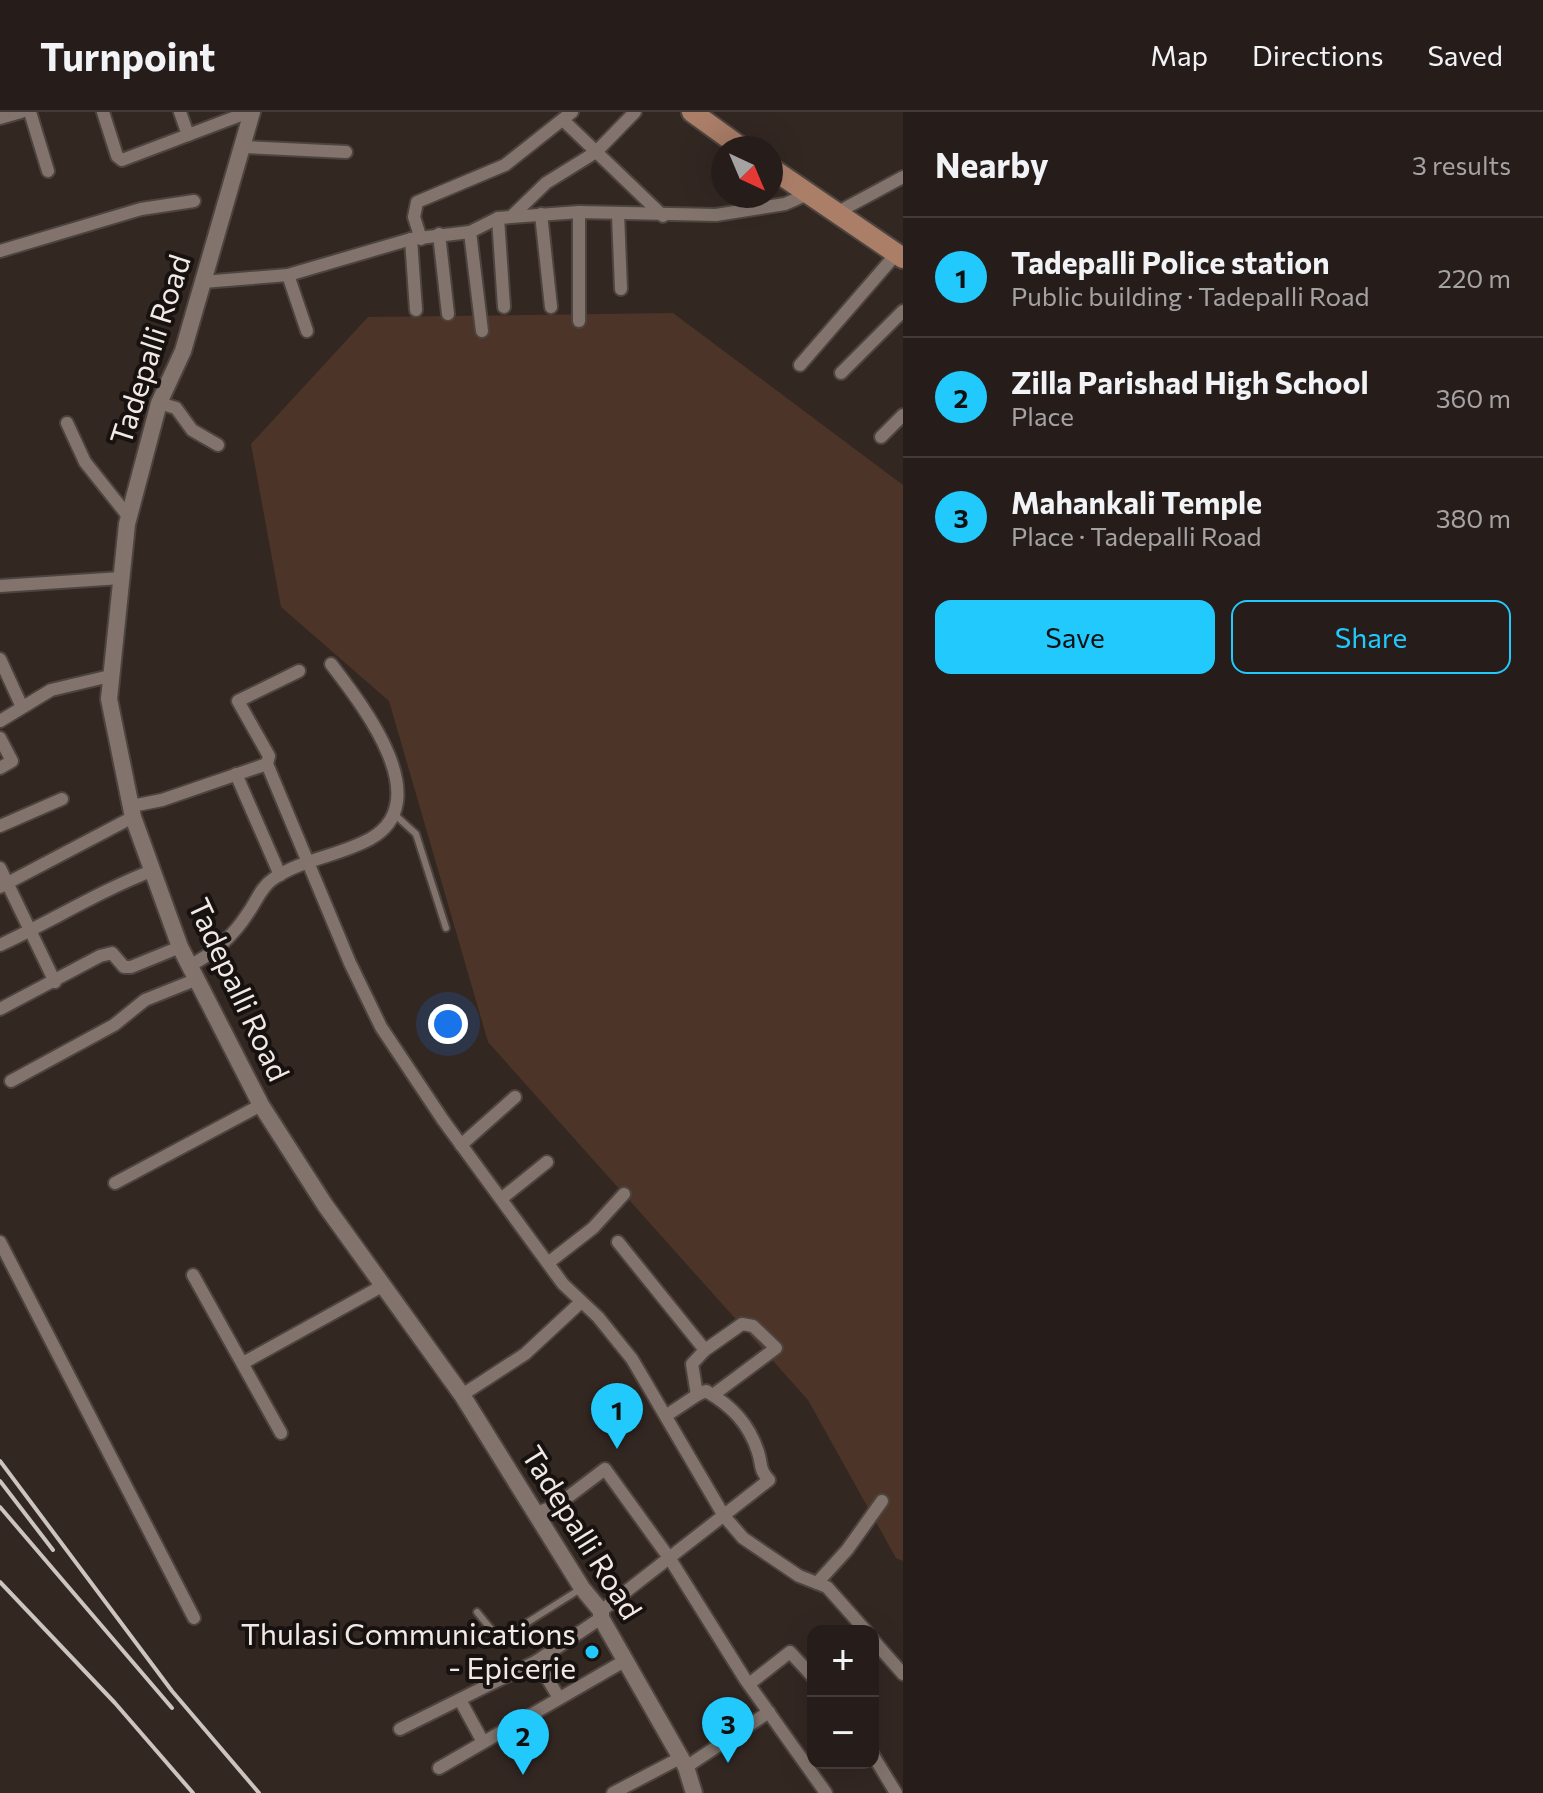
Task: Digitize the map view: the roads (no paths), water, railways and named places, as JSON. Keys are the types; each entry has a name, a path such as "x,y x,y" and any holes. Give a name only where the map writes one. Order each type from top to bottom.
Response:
{"main road":[{"path":"692,112 725,136"},
{"path":"783,176 900,255"}],"street":[{"path":"0,118 21,112"},
{"path":"30,112 48,171"},
{"path":"103,112 117,156 122,160 245,113"},
{"path":"180,112 188,135"},
{"path":"504,218 546,183 596,152 635,112"},
{"path":"208,262 210,235 245,113"},
{"name":"Tadepalli Road","path":"245,113 244,147 183,351 159,403 128,516 109,699 132,811 180,947 261,1105 382,1286 462,1395 601,1614 683,1762 694,1793"},
{"path":"416,310 414,217 417,202 505,165 567,116 596,152 663,216"},
{"path":"244,147 346,152"},
{"path":"838,212 903,177"},
{"path":"203,282 288,275 416,239 470,232 504,218 579,212 663,216 759,210 810,193"},
{"path":"0,251 141,209 194,201"},
{"path":"579,212 579,321"},
{"path":"541,214 551,307"},
{"path":"618,214 621,289"},
{"path":"504,218 504,307"},
{"path":"470,232 482,331"},
{"path":"439,234 448,314"},
{"path":"800,365 900,255"},
{"path":"288,275 307,331"},
{"path":"841,373 903,311"},
{"path":"159,403 176,408 192,430 218,445"},
{"path":"881,437 903,415"},
{"path":"67,423 85,462 128,516"},
{"path":"0,586 121,578"},
{"path":"0,662 22,707"},
{"path":"11,1081 114,1025 145,1000 192,973 233,934 259,894 280,875 371,839 393,813 396,798 393,762 370,715 331,664"},
{"path":"299,671 238,701 259,732 269,756 267,764 381,1027 461,1145 548,1263 632,1359 667,1415 668,1426 724,1516 743,1538 799,1576 840,1598 861,1625"},
{"path":"0,721 51,690 110,676"},
{"path":"0,738 12,761 0,768"},
{"path":"3,886 132,811 267,764"},
{"path":"236,774 280,875"},
{"path":"0,826 62,799"},
{"path":"0,868 3,886 31,931 55,982"},
{"path":"0,945 98,898 120,883 154,870"},
{"path":"0,1009 103,955 112,953 124,967 131,967 180,947"},
{"path":"461,1145 515,1097"},
{"path":"115,1183 261,1105"},
{"path":"501,1199 547,1162"},
{"path":"548,1263 593,1228 624,1194"},
{"path":"0,1242 194,1618"},
{"path":"618,1242 705,1350"},
{"path":"193,1275 281,1433"},
{"path":"243,1363 382,1286"},
{"path":"462,1395 525,1354 581,1302"},
{"path":"697,1395 692,1364 705,1350 742,1324 753,1326 776,1348 713,1395"},
{"path":"400,1729 537,1661 769,1480 762,1473 749,1429 728,1404 706,1391 667,1415"},
{"path":"536,1513 556,1506 605,1469 670,1559 749,1684 826,1793"},
{"path":"817,1583 847,1550 882,1501"},
{"path":"879,1647 903,1674"},
{"path":"749,1684 790,1652 807,1670"},
{"path":"439,1768 626,1660"},
{"path":"537,1661 559,1698"},
{"path":"460,1700 483,1742"},
{"path":"613,1793 683,1762 769,1712"},
{"path":"879,1765 896,1793"}],"lane":[{"path":"393,813 416,834 446,928"},
{"path":"477,1612 495,1634 509,1634 582,1588"}],"railway":[{"path":"0,1461 172,1691 259,1793"},
{"path":"0,1481 53,1550"},
{"path":"0,1507 172,1708"},
{"path":"0,1582 115,1703 193,1793"}],"place":[{"name":"Tadepalli Police station","path":"617,1449"},
{"name":"Thulasi Communications - Epicerie","path":"592,1652"},
{"name":"Mahankali Temple","path":"728,1763"},
{"name":"Zilla Parishad High School","path":"523,1775"}]}
